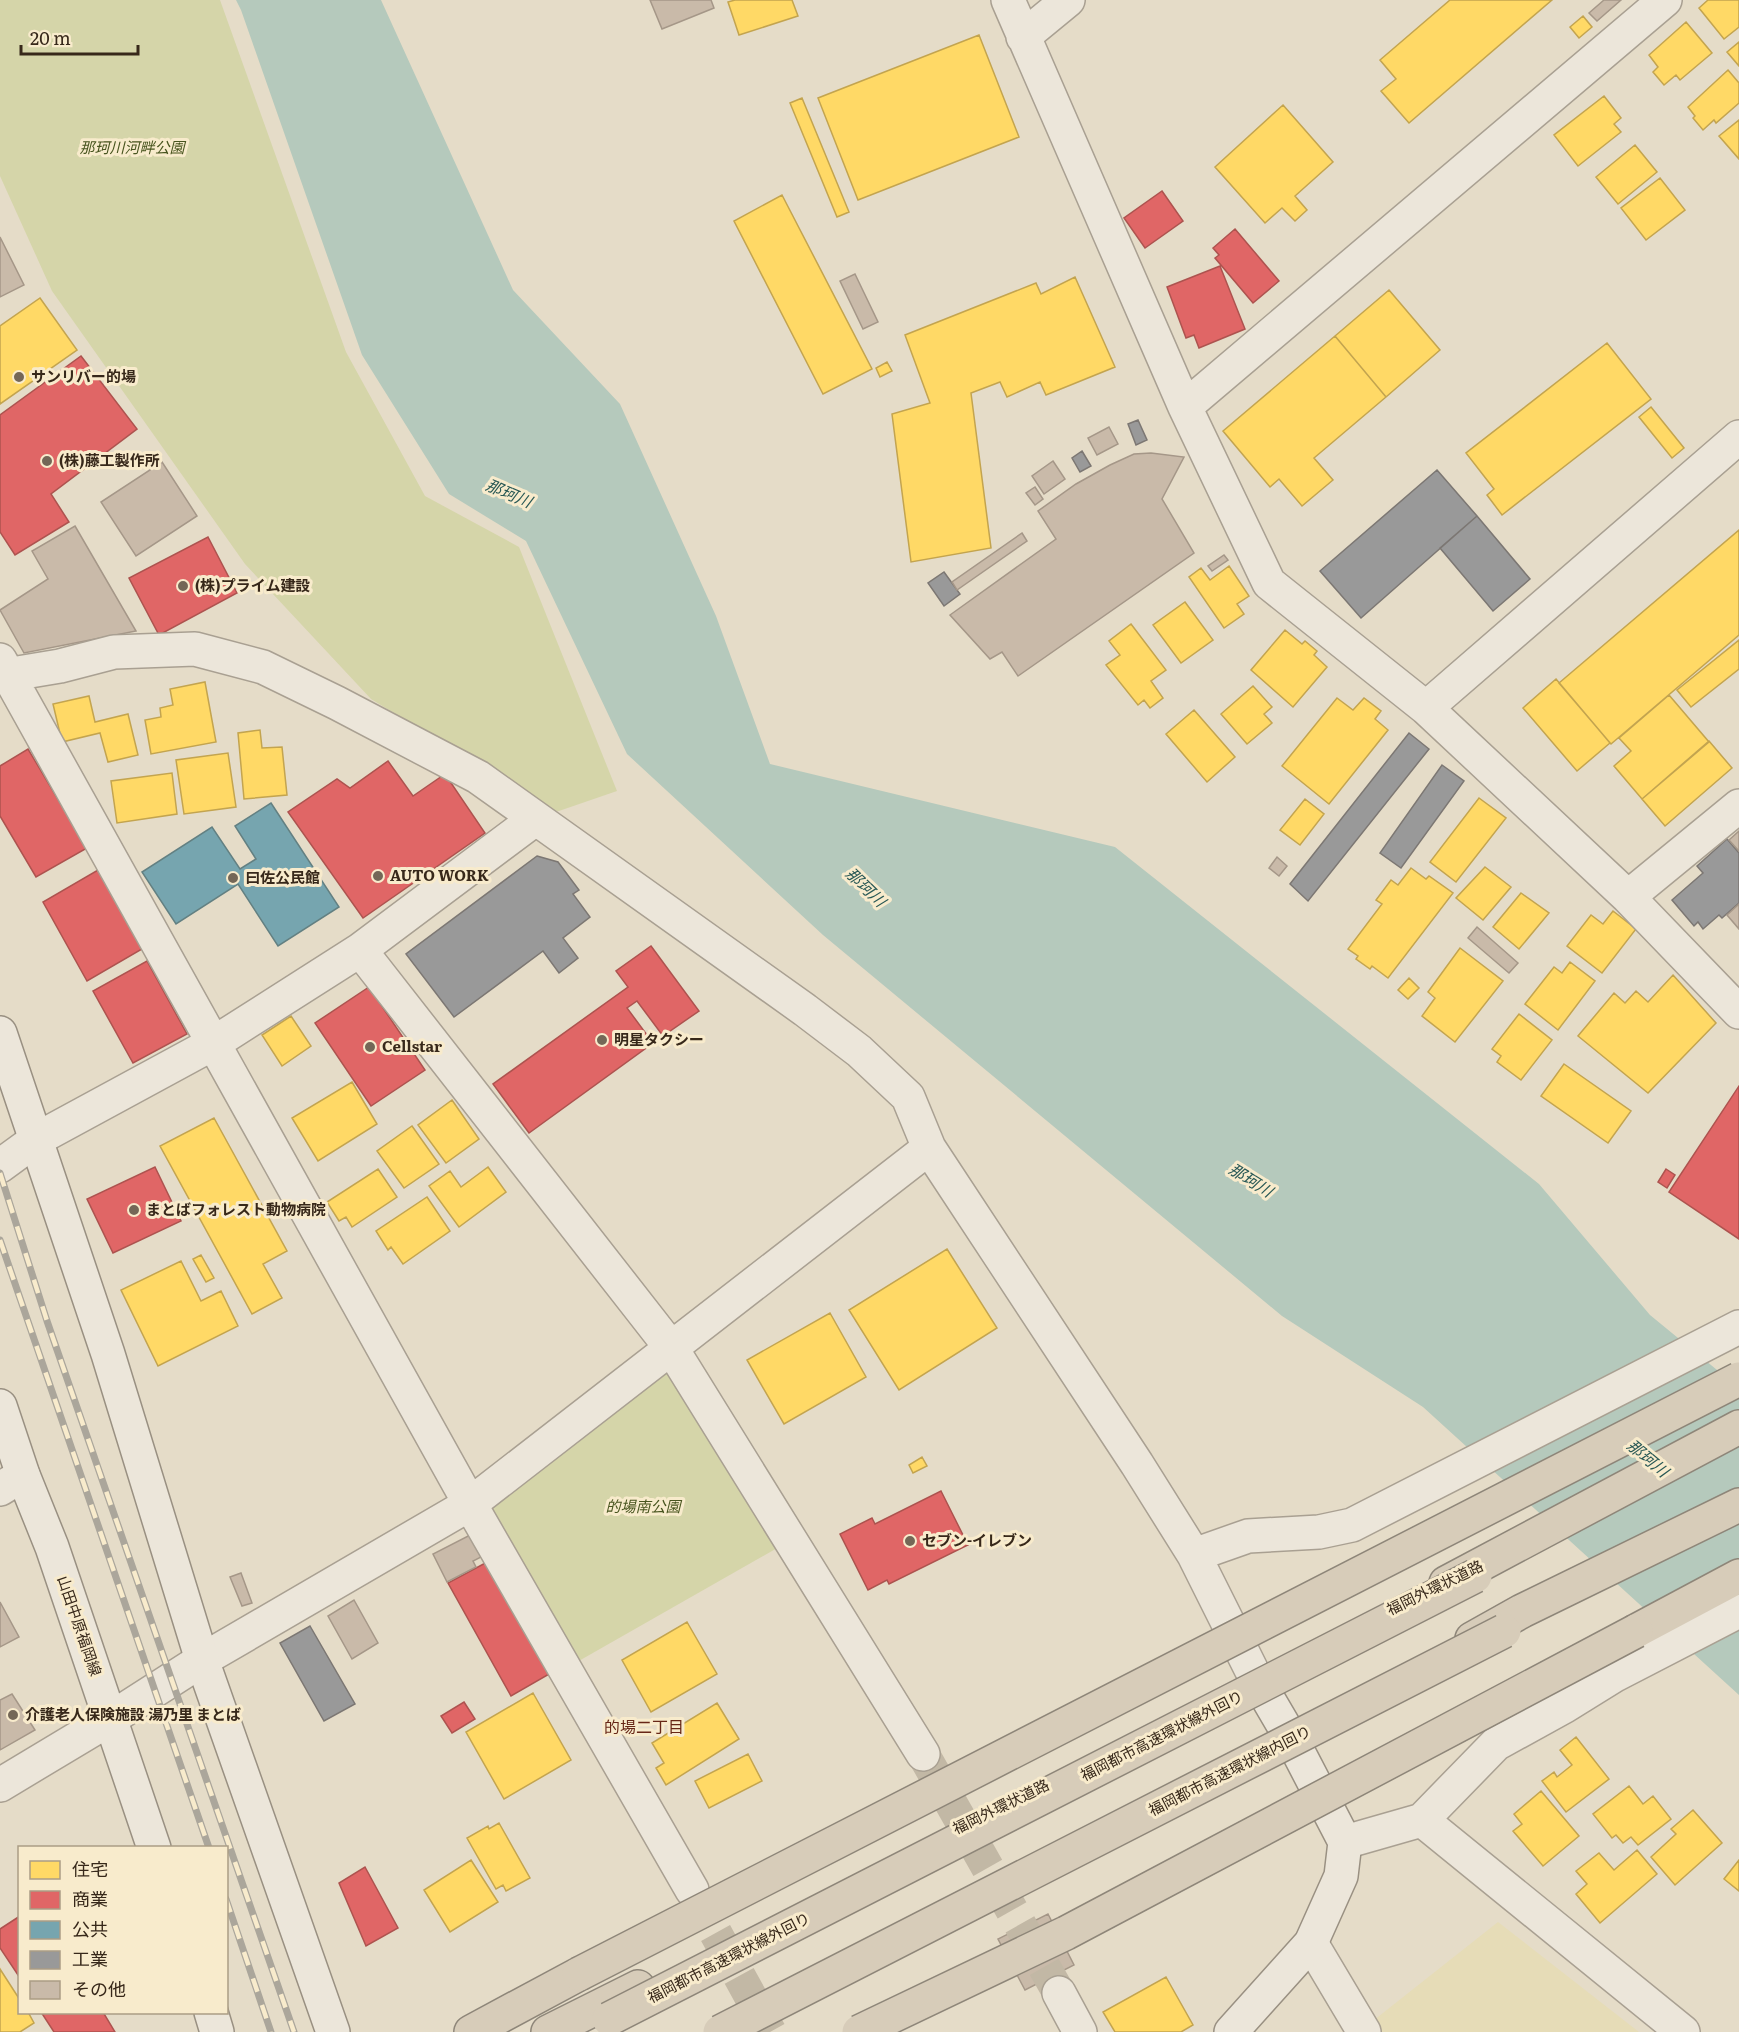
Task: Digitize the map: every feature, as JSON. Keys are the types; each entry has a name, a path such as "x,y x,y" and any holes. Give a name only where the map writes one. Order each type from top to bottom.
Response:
{"highway":[{"path":"471,2032 579,1974 1739,1379"},
{"name":"福岡外環状道路","path":"548,2032 1120,1748 1254,1675 1476,1569 1739,1427"},
{"name":"福岡都市高速環状線外回り","path":"584,2032 1739,1440"},
{"path":"731,2032 1290,1738 1522,1611 1739,1507"},
{"name":"福岡都市高速環状線内回り","path":"720,2032 1494,1637 1739,1507"},
{"path":"859,2032 1066,1933 1739,1576"}],"street":[{"path":"1008,0 1185,407 1269,583 1426,708 1628,897 1739,1012"},
{"path":"1023,37 1068,0"},
{"path":"1185,407 1665,0"},
{"path":"1426,708 1739,437"},
{"path":"692,1890 470,1504 214,1043 3,670 60,666 114,652 195,649 263,668 337,703 478,777 805,1010 858,1051 908,1097 929,1148 1137,1464 1194,1555 1254,1675 1346,1842 1341,1876 1311,1943 1231,2032"},
{"path":"1628,897 1739,806"},
{"path":"0,1166 37,1139 214,1043 360,950 536,819"},
{"path":"360,950 672,1349 923,1754"},
{"path":"0,1034 108,1354 202,1660 333,2032"},
{"path":"0,1785 202,1660 470,1504 929,1148"},
{"path":"1194,1555 1248,1536 1319,1532 1352,1525 1739,1327"},
{"name":"山田中原福岡線","path":"0,1406 11,1482 52,1547 153,1846"},
{"path":"1346,1842 1422,1820 1496,1744 1586,1692 1739,1611"},
{"path":"1422,1820 1683,2032"},
{"path":"1311,1943 1364,2032"},
{"path":"1059,1993 1080,2032"},
{"path":"211,2014 217,2032"}],"shaded area":[{"path":"1498,1922 1639,2032 1374,2032 1369,2024"}],"green space":[{"name":"那珂川河畔公園","path":"0,0 220,0 346,352 425,496 519,547 617,791 556,812 371,699 245,564 52,291 0,176"},
{"name":"的場南公園","path":"669,1356 786,1543 570,1666 477,1506"}],"water":[{"name":"那珂川","path":"236,0 381,0 513,290 620,404 716,616 770,764 1115,847 1539,1184 1650,1315 1739,1388 1739,1695 1423,1407 1282,1316 823,935 627,754 526,541 449,494 362,355"}],"building: 住宅":[{"path":"792,0 798,16 739,35 728,2"},
{"path":"1450,0 1552,0 1409,123 1381,91 1396,79 1380,60"},
{"path":"1708,0 1739,0 1739,27 1724,39 1699,8"},
{"path":"1583,16 1592,27 1579,38 1570,27"},
{"path":"1686,22 1712,53 1680,80 1676,75 1664,85 1653,72 1658,67 1649,55"},
{"path":"979,35 1019,137 858,200 818,98"},
{"path":"1739,42 1739,66 1727,52"},
{"path":"1728,70 1739,83 1739,103 1716,123 1714,120 1703,130 1693,118 1695,116 1688,107"},
{"path":"1604,96 1621,118 1614,124 1621,132 1578,166 1554,135"},
{"path":"802,98 849,212 837,217 790,103"},
{"path":"1283,105 1333,162 1295,196 1307,210 1295,221 1282,208 1265,223 1215,167"},
{"path":"1739,120 1739,159 1719,136"},
{"path":"1635,145 1657,172 1618,204 1596,177"},
{"path":"1660,178 1685,210 1646,240 1621,208"},
{"path":"782,195 872,369 823,394 734,221"},
{"path":"1075,277 1115,367 1046,395 1040,382 1007,397 1000,382 971,393 991,548 911,562 892,414 930,403 905,335 1036,283 1041,294"},
{"path":"1389,290 1440,350 1386,397 1335,336"},
{"name":"サンリバー的場","path":"40,298 77,350 0,404 0,326"},
{"path":"1335,336 1386,397 1314,458 1333,480 1302,506 1279,479 1270,487 1223,431"},
{"path":"1607,343 1651,399 1502,515 1487,495 1494,489 1466,453"},
{"path":"887,362 892,371 880,377 876,368"},
{"path":"1651,407 1684,448 1672,458 1639,417"},
{"path":"1739,530 1739,635 1611,744 1559,683"},
{"path":"1229,566 1249,596 1237,604 1244,614 1224,628 1189,577 1201,568 1210,580"},
{"path":"1185,602 1213,640 1181,663 1153,625"},
{"path":"1131,624 1166,670 1151,681 1163,698 1150,708 1144,700 1138,705 1106,665 1120,655 1109,641"},
{"path":"1285,630 1302,644 1305,641 1317,651 1314,655 1327,667 1293,707 1251,670"},
{"path":"1739,640 1739,669 1691,707 1677,690"},
{"path":"1556,679 1610,743 1577,771 1523,708"},
{"path":"205,682 216,742 151,754 145,720 161,717 160,708 173,705 170,689"},
{"path":"1253,686 1272,707 1264,714 1272,723 1247,744 1221,714"},
{"path":"1669,695 1709,742 1642,799 1614,766 1631,751 1619,738"},
{"path":"89,696 95,722 128,714 138,755 108,762 100,733 62,742 53,704"},
{"path":"1337,698 1353,710 1364,698 1381,711 1375,719 1388,730 1329,804 1282,766"},
{"path":"1194,710 1235,757 1207,782 1166,734"},
{"path":"260,730 262,748 282,747 287,795 244,799 238,733"},
{"path":"1709,741 1732,768 1665,826 1642,799"},
{"path":"228,753 236,807 184,814 176,760"},
{"path":"172,773 177,814 117,823 111,781"},
{"path":"1479,798 1506,818 1456,882 1430,862"},
{"path":"1305,799 1324,814 1300,845 1280,830"},
{"path":"1485,867 1511,887 1483,920 1456,898"},
{"path":"1411,868 1426,879 1429,876 1453,893 1388,978 1372,966 1370,969 1356,959 1358,956 1348,949 1382,904 1376,900 1391,880 1398,885"},
{"path":"1521,893 1549,913 1519,949 1493,927"},
{"path":"1613,911 1636,929 1602,973 1567,946 1591,915 1603,924"},
{"path":"1460,948 1503,981 1455,1042 1422,1016 1435,998 1428,992"},
{"path":"1570,962 1595,981 1558,1030 1525,1004 1554,967 1562,973"},
{"path":"1673,975 1716,1023 1648,1093 1578,1036 1614,993 1625,1003 1636,991 1648,1002"},
{"path":"1409,978 1419,988 1408,999 1398,990"},
{"path":"1519,1014 1552,1040 1521,1080 1497,1062 1501,1056 1492,1049"},
{"path":"291,1016 311,1046 282,1066 262,1035"},
{"path":"1564,1064 1631,1111 1608,1143 1541,1096"},
{"path":"352,1082 377,1124 318,1161 292,1118"},
{"path":"452,1100 479,1139 446,1163 418,1125"},
{"path":"214,1118 287,1251 263,1264 282,1298 252,1314 160,1146"},
{"path":"412,1126 439,1164 404,1188 377,1151"},
{"path":"488,1167 506,1192 459,1227 429,1186 450,1171 461,1187"},
{"path":"378,1169 397,1197 352,1227 346,1217 339,1221 327,1202"},
{"path":"427,1197 450,1231 403,1264 391,1247 388,1250 376,1231"},
{"path":"947,1249 997,1328 899,1390 849,1310"},
{"path":"201,1255 214,1278 206,1282 193,1259"},
{"path":"181,1261 201,1301 221,1291 238,1326 158,1366 121,1290"},
{"path":"830,1313 866,1377 784,1424 747,1360"},
{"path":"922,1457 927,1466 913,1473 909,1465"},
{"path":"687,1622 717,1674 651,1712 622,1660"},
{"path":"533,1693 571,1760 504,1799 466,1732"},
{"path":"717,1703 739,1739 666,1785 656,1768 664,1763 652,1743"},
{"path":"1576,1737 1609,1779 1566,1812 1542,1781 1554,1772 1557,1777 1572,1765 1560,1750"},
{"path":"748,1754 762,1781 709,1808 695,1781"},
{"path":"1629,1786 1643,1804 1653,1796 1671,1819 1638,1845 1631,1837 1623,1843 1616,1835 1612,1838 1593,1814"},
{"path":"1541,1791 1579,1836 1543,1866 1513,1831 1522,1824 1514,1814"},
{"path":"1693,1810 1722,1843 1675,1885 1651,1857 1676,1834 1671,1829"},
{"path":"499,1823 530,1878 506,1891 503,1885 496,1889 467,1838 488,1826 489,1829"},
{"path":"1637,1850 1657,1874 1600,1923 1576,1894 1587,1884 1576,1871 1599,1853 1614,1870"},
{"path":"471,1860 498,1902 450,1932 424,1890"},
{"path":"1739,1860 1739,1891 1724,1879"},
{"path":"0,1969 18,1997 18,2014 29,2014 34,2023 20,2032 0,2032"},
{"path":"1166,1977 1193,2025 1181,2032 1115,2032 1103,2012"}],"building: 商業":[{"path":"1162,191 1183,221 1145,248 1124,218"},
{"path":"1235,229 1279,281 1253,303 1215,258 1219,255 1213,248"},
{"path":"1220,266 1245,329 1199,348 1194,335 1186,338 1167,287"},
{"name":"(株)藤工製作所","path":"81,356 137,429 51,494 69,522 15,555 0,532 0,415"},
{"name":"(株)プライム建設","path":"208,537 237,593 159,635 129,578"},
{"path":"28,749 87,848 36,877 0,816 0,766"},
{"name":"AUTO WORK","path":"388,761 413,796 445,774 485,833 363,918 288,812 337,779 350,788"},
{"path":"98,870 142,949 87,981 43,902"},
{"name":"明星タクシー","path":"651,946 699,1011 663,1036 637,1001 627,1008 653,1043 529,1133 493,1084 628,987 616,971"},
{"path":"147,961 187,1034 133,1063 93,991"},
{"name":"Cellstar","path":"369,987 425,1070 371,1106 315,1023"},
{"path":"1739,1086 1739,1239 1669,1192"},
{"name":"まとばフォレスト動物病院","path":"155,1167 181,1221 113,1253 87,1199"},
{"path":"1666,1169 1675,1175 1667,1188 1658,1182"},
{"path":"941,1491 968,1545 889,1584 887,1580 868,1590 840,1534 872,1518 875,1524"},
{"path":"489,1561 551,1673 511,1696 448,1583"},
{"path":"464,1702 475,1719 452,1733 441,1716"},
{"path":"365,1867 398,1928 366,1946 339,1883"},
{"path":"18,1917 18,1975 0,1948 0,1929"},
{"path":"42,2014 104,2014 115,2032 54,2032"}],"building: 公共":[{"name":"曰佐公民館","path":"271,803 339,907 278,946 238,884 176,924 142,872 212,827 240,869 256,859 235,826"}],"building: 工業":[{"path":"1138,420 1147,440 1136,445 1128,424"},
{"path":"1082,451 1091,466 1080,472 1072,458"},
{"path":"1437,470 1477,516 1361,618 1320,571"},
{"path":"1477,516 1530,579 1493,611 1440,548"},
{"path":"944,572 960,594 944,606 928,583"},
{"path":"1409,733 1429,749 1308,901 1290,884"},
{"path":"1442,765 1464,781 1401,868 1380,853"},
{"path":"1727,839 1739,853 1739,903 1722,918 1719,915 1703,929 1698,922 1694,926 1672,900 1703,873 1697,866"},
{"path":"537,856 558,862 579,890 573,894 590,917 563,938 578,958 559,973 543,951 454,1017 406,954"},
{"path":"310,1626 355,1704 324,1721 280,1643"}],"building: その他":[{"path":"650,0 711,0 714,8 662,29"},
{"path":"1604,0 1621,0 1597,21 1589,13"},
{"path":"0,237 24,285 0,297"},
{"path":"855,274 878,322 863,329 840,281"},
{"path":"1109,427 1118,444 1097,455 1088,438"},
{"path":"1151,453 1184,457 1162,499 1194,553 1018,676 1002,652 990,659 950,615 1056,539 1038,511 1076,484 1110,465 1134,454"},
{"path":"1053,461 1065,479 1044,494 1032,476"},
{"path":"162,462 197,516 136,556 101,502"},
{"path":"1035,487 1043,499 1035,505 1026,493"},
{"path":"75,526 136,631 24,653 0,610 48,579 32,551"},
{"path":"1022,533 1027,541 957,590 952,582"},
{"path":"1224,555 1228,560 1212,571 1208,566"},
{"path":"1739,831 1739,851 1729,840"},
{"path":"1277,857 1287,866 1279,876 1269,868"},
{"path":"1739,904 1739,929 1727,915"},
{"path":"1477,927 1518,963 1509,973 1468,938"},
{"path":"474,1533 485,1555 473,1561 476,1567 447,1582 433,1554"},
{"path":"241,1573 252,1603 242,1606 230,1577"},
{"path":"354,1600 378,1643 352,1659 328,1616"},
{"path":"0,1602 19,1637 0,1647"},
{"name":"介護老人保険施設 湯乃里 まとば","path":"12,1694 35,1730 0,1750 0,1700"},
{"path":"1048,1914 1074,1965 1025,1990 998,1939"}],"tunnel":[{"path":"923,1754 1059,1993"},
{"path":"692,1890 770,2032"}],"railway":[{"path":"0,1173 47,1321 294,2032"},
{"path":"0,1240 208,1846"},
{"path":"228,1905 271,2032"}],"place":[{"name":"サンリバー的場","path":"19,377"},
{"name":"(株)藤工製作所","path":"47,461"},
{"name":"(株)プライム建設","path":"183,586"},
{"name":"AUTO WORK","path":"378,876"},
{"name":"曰佐公民館","path":"233,878"},
{"name":"明星タクシー","path":"602,1040"},
{"name":"Cellstar","path":"370,1047"},
{"name":"まとばフォレスト動物病院","path":"134,1210"},
{"name":"セブン-イレブン","path":"910,1541"},
{"name":"介護老人保険施設 湯乃里 まとば","path":"13,1715"}],"district":[{"name":"的場二丁目","path":"644,1727"}]}
